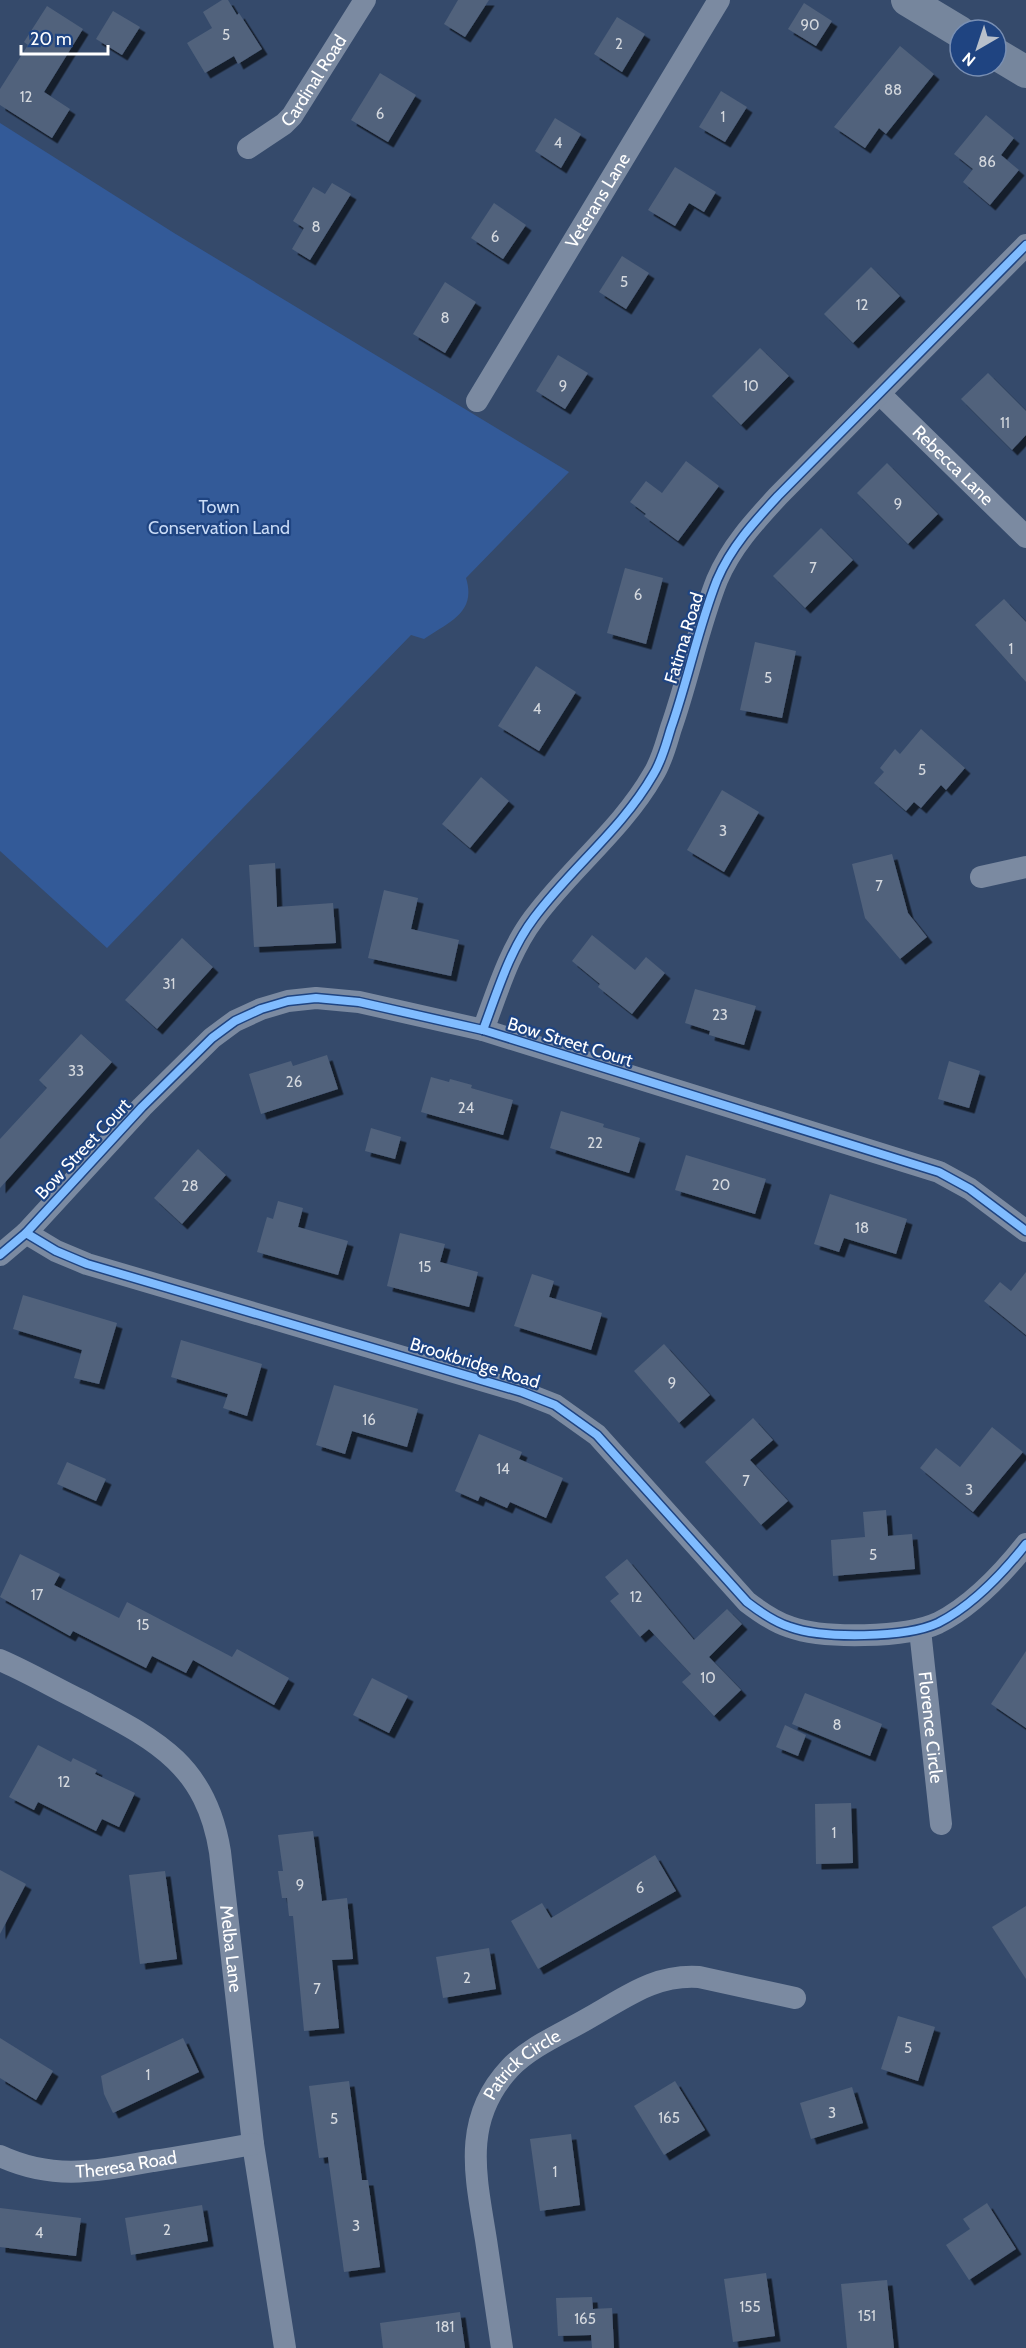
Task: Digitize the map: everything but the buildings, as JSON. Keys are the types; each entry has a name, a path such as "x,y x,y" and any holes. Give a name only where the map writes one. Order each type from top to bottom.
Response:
{"main road":[{"path":"907,0 948,25"},
{"path":"1008,61 1026,72"}],"street":[{"name":"Cardinal Road","path":"248,148 292,116 365,0"},
{"name":"Veterans Lane","path":"477,401 719,0"},
{"name":"Fatima Road","path":"483,1030 514,951 532,920 601,842 655,773 683,693 717,581 746,531 1026,245"},
{"name":"Rebecca Lane","path":"880,394 1026,537"},
{"path":"981,877 1026,867"},
{"name":"Bow Street Court","path":"26,1233 201,1047 223,1029 248,1014 288,1001 331,998 483,1030 939,1172 970,1189 1026,1231"},
{"path":"0,1256 26,1233"},
{"name":"Brookbridge Road","path":"26,1233 57,1251 87,1264 539,1398 570,1414 597,1435 731,1585 762,1613 791,1628 814,1633 852,1635 920,1630 962,1608 1000,1574 1026,1544"},
{"name":"Florence Circle","path":"920,1630 941,1824"},
{"name":"Melba Lane","path":"3,1668 150,1738 182,1766 206,1802 217,1834 253,2144 285,2348"},
{"name":"Patrick Circle","path":"502,2348 474,2159 478,2126 483,2109 500,2080 511,2067 538,2047 657,1981 684,1976 699,1977 795,1998"},
{"name":"Theresa Road","path":"0,2156 44,2171 80,2173 253,2144"}],"green space":[{"name":"Town Conservation Land","path":"0,123 174,233 569,472 466,578 467,600 458,615 424,639 411,635 107,948 0,851"}],"cycle path":[{"path":"483,1030 504,972 525,931 548,900 626,813 656,770 664,752 710,598 736,546 778,496 1026,245"},
{"path":"26,1233 142,1107 212,1038 235,1021 261,1009 288,1001 316,998 359,1002 483,1030 939,1172 970,1189 1026,1231"},
{"path":"0,1255 26,1233 56,1251 87,1264 522,1392 555,1405 597,1435 747,1602 773,1620 790,1627 823,1634 843,1635 886,1634 924,1628 938,1623 963,1608 986,1588 1026,1544"}]}
